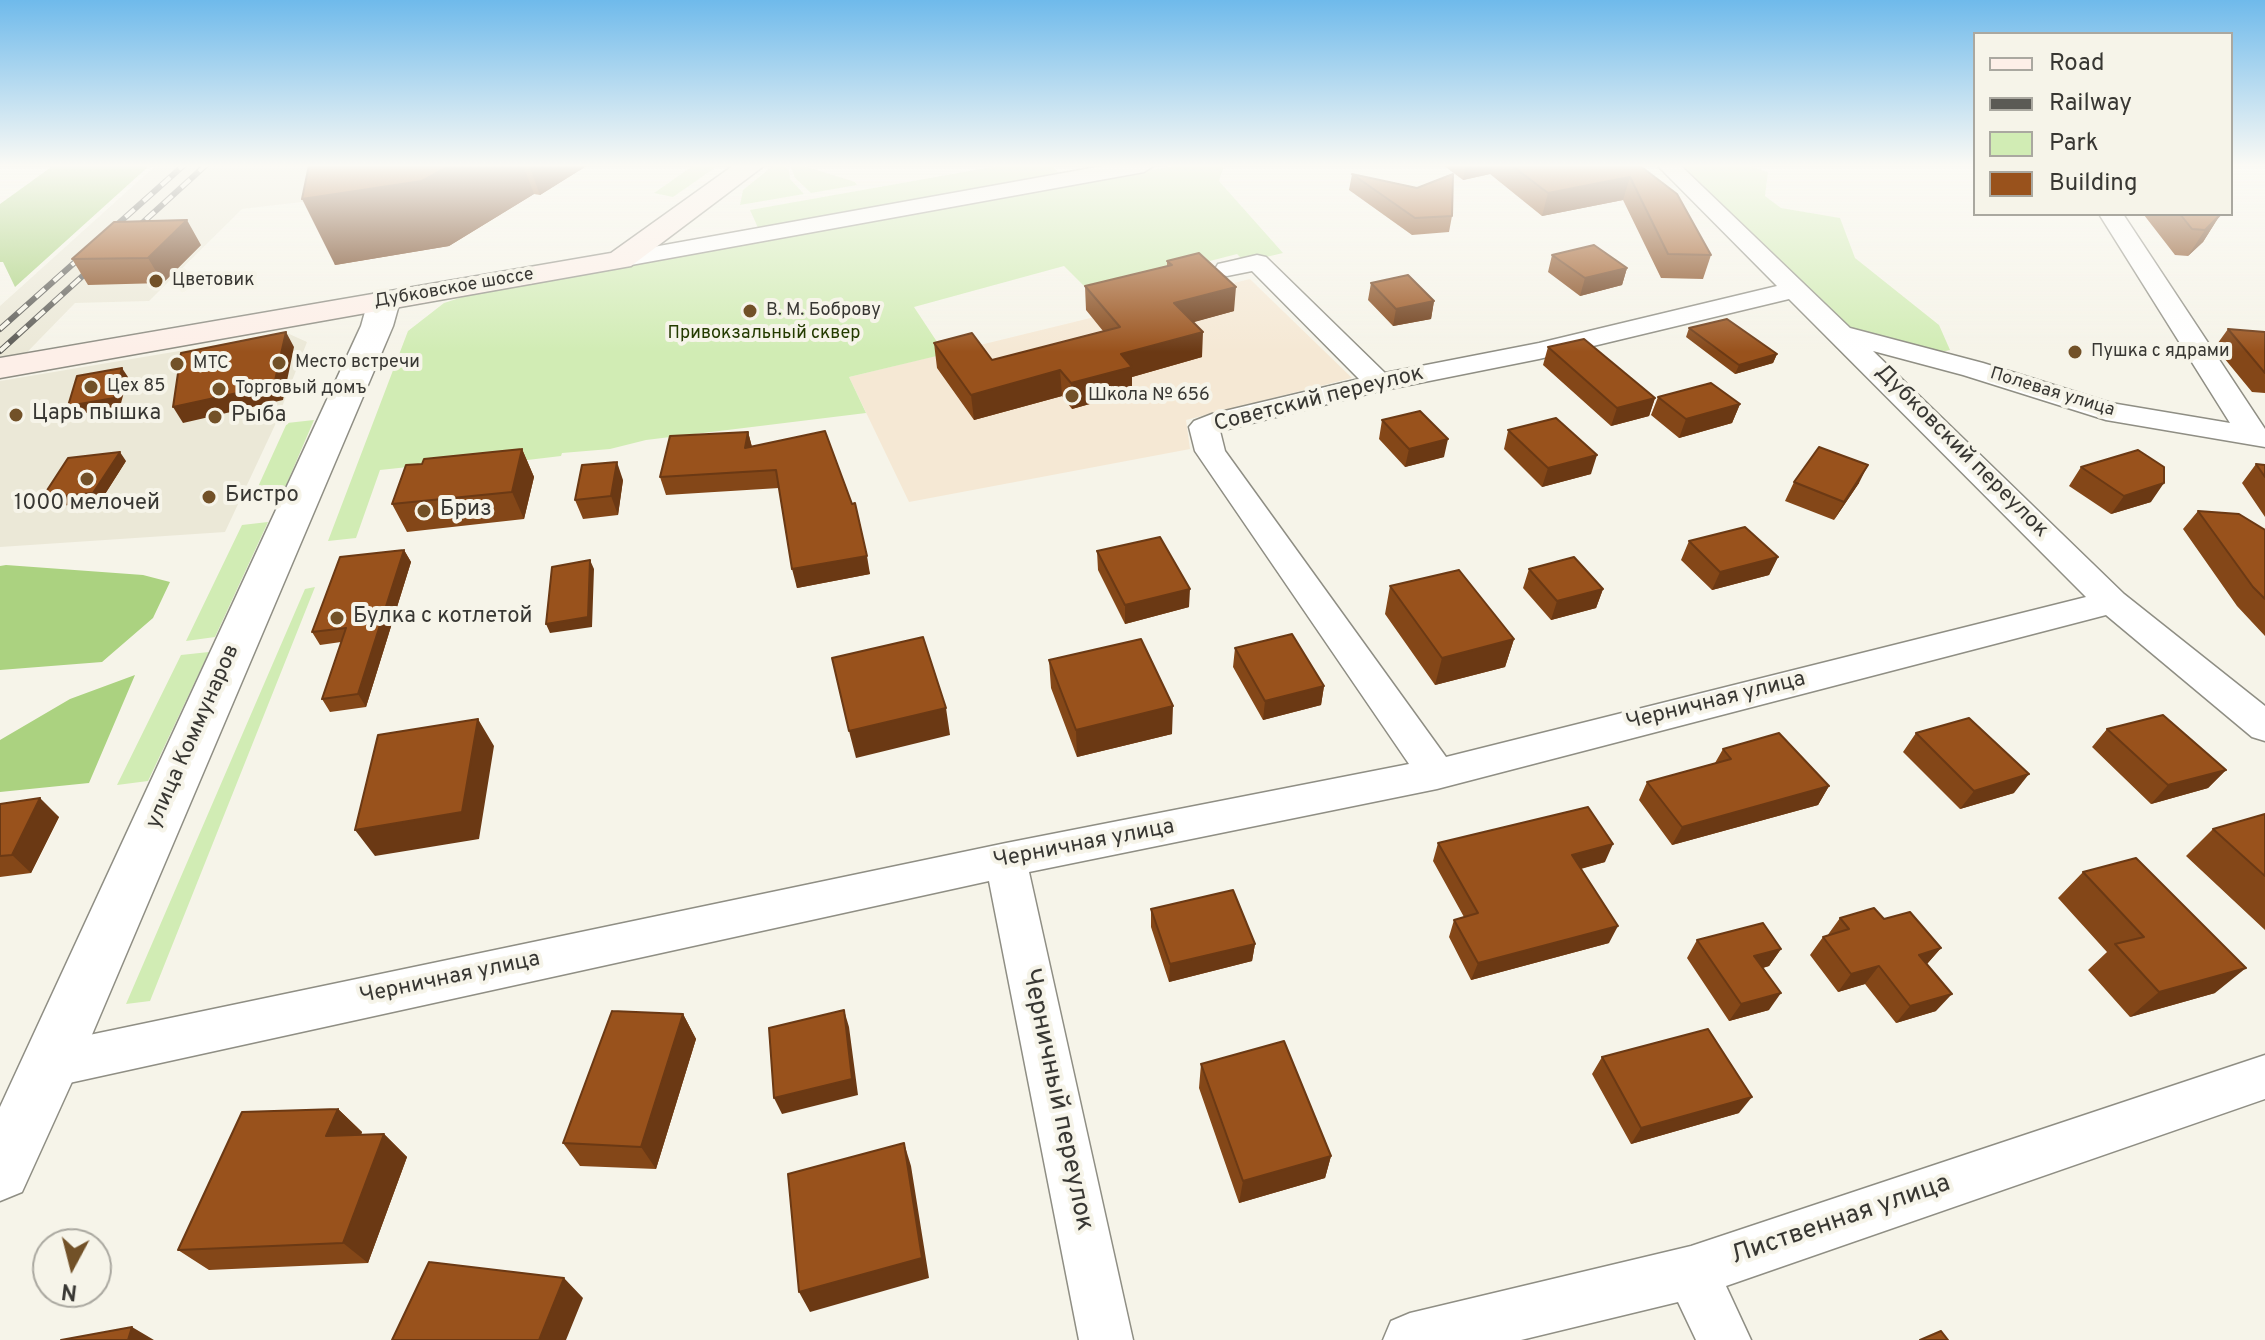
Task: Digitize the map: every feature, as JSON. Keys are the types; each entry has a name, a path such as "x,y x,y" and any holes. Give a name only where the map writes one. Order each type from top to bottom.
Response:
{"main road":[{"path":"581,267 637,228"},
{"path":"620,260 665,228"},
{"name":"Дубковское шоссе","path":"0,368 620,260"}],"street":[{"name":"Дубковское шоссе","path":"620,260 799,228"},
{"name":"Дубковский переулок","path":"1731,228 2112,602 2265,727"},
{"path":"2120,228 2259,437"},
{"path":"1227,269 1257,262 1379,383"},
{"name":"Советский переулок","path":"1437,774 1210,451 1204,427 1379,383 1539,351 1794,290"},
{"name":"улица Коммунаров","path":"0,1171 51,1065 377,326 384,301"},
{"name":"Полевая улица","path":"1841,335 1973,369 2106,411 2259,437"},
{"name":"Черничная улица","path":"51,1065 1006,860 1437,774 2112,602"},
{"name":"Черничный переулок","path":"1006,860 1106,1340"},
{"name":"Лиственная улица","path":"1410,1340 1691,1272 2265,1077"},
{"path":"1691,1272 1724,1340"}],"shaded area":[{"path":"87,228 223,228 149,301 75,303 0,380 0,306"},
{"name":"Школа № 656","path":"1250,279 1352,378 1186,420 1190,449 909,502 849,377"},
{"path":"287,333 307,342 275,425 225,532 0,547 0,381"}],"green space":[{"path":"0,228 81,228 15,287 3,262 0,262"},
{"name":"Привокзальный сквер","path":"836,228 1260,228 1283,253 1245,262 1237,254 1090,292 1064,266 914,307 945,354 849,377 866,413 646,440 610,449 519,461 520,455 380,470 356,538 328,541 408,331 444,303 472,294"},
{"path":"1744,228 1844,228 1855,258 1939,325 1950,350 1941,352 1849,329"},
{"path":"314,420 281,497 252,500 287,423"},
{"path":"268,522 215,637 186,641 242,525"},
{"path":"0,566 143,575 170,582 153,618 102,662 0,670"},
{"path":"315,587 150,1001 126,1004 305,589"},
{"path":"209,652 148,781 117,785 181,655"},
{"path":"135,675 89,783 0,792 0,740 70,699"}],"building":[{"path":"108,228 179,228 148,258 72,259"},
{"path":"1655,228 1696,228 1711,255 1668,254"},
{"path":"1594,245 1627,268 1585,278 1552,255"},
{"path":"1199,253 1236,287 1174,303 1203,332 1121,354 1132,367 1071,383 1060,370 971,395 934,343 972,333 992,360 1120,327 1085,286 1172,265 1167,261"},
{"path":"1408,275 1434,301 1396,309 1371,283"},
{"path":"1727,319 1777,354 1739,365 1689,328"},
{"path":"2228,329 2265,332 2265,373"},
{"path":"286,332 274,385 173,407 181,353"},
{"path":"1584,339 1655,398 1617,408 1548,347"},
{"path":"122,368 114,398 68,406 77,376"},
{"path":"1711,383 1740,404 1686,419 1658,397"},
{"path":"1420,411 1448,439 1409,449 1382,420"},
{"path":"1556,418 1597,455 1548,468 1508,430"},
{"path":"825,431 852,504 855,503 867,556 792,569 776,470 660,477 670,436 748,432 745,448"},
{"path":"1819,447 1868,465 1844,502 1794,482"},
{"path":"522,449 512,492 392,504 406,465 422,464 424,459"},
{"path":"2138,450 2164,467 2164,483 2124,496 2081,467"},
{"path":"120,452 93,493 42,498 68,458"},
{"path":"617,462 611,496 575,500 582,465"},
{"path":"2256,464 2265,465 2265,477"},
{"path":"2198,511 2239,514 2265,530 2265,599 2253,587"},
{"path":"1745,527 1778,557 1720,572 1689,541"},
{"path":"1160,537 1190,589 1125,605 1097,551"},
{"path":"404,550 358,694 322,699 346,628 312,632 340,557"},
{"path":"1574,557 1603,589 1557,601 1529,569"},
{"path":"590,560 588,617 546,624 552,567"},
{"path":"1459,570 1514,639 1442,658 1390,586"},
{"path":"1292,634 1324,686 1265,701 1235,648"},
{"path":"923,637 946,708 849,731 832,658"},
{"path":"1141,639 1173,706 1076,730 1049,660"},
{"path":"2163,715 2226,770 2168,785 2107,729"},
{"path":"1969,718 2029,774 1974,791 1916,733"},
{"path":"478,719 462,812 355,830 378,735"},
{"path":"1779,733 1829,786 1682,827 1647,782 1731,759 1723,749"},
{"path":"40,798 12,855 0,856 0,804"},
{"path":"1588,807 1613,844 1572,855 1618,926 1478,963 1454,920 1478,913 1438,843"},
{"path":"2265,814 2265,876 2213,829"},
{"path":"2136,858 2246,968 2159,992 2115,944 2144,937 2083,872"},
{"path":"1233,890 1255,944 1170,964 1151,909"},
{"path":"1874,908 1884,919 1910,912 1941,948 1919,955 1952,994 1910,1006 1879,966 1851,974 1823,937 1849,929 1840,918"},
{"path":"1763,923 1781,949 1754,956 1781,993 1741,1004 1697,940"},
{"path":"844,1010 852,1079 774,1098 769,1028"},
{"path":"612,1011 683,1014 641,1147 563,1143"},
{"path":"1708,1029 1752,1097 1641,1128 1602,1057"},
{"path":"1284,1041 1331,1156 1243,1181 1201,1064"},
{"path":"338,1109 326,1136 384,1134 343,1243 178,1250 242,1112"},
{"path":"904,1143 922,1258 799,1292 788,1174"},
{"path":"429,1262 564,1278 539,1340 392,1340"},
{"path":"132,1327 128,1340 61,1340"},
{"path":"1941,1331 1948,1340 1920,1340"}],"railway":[{"path":"0,329 114,228"},
{"path":"128,236 137,228"},
{"path":"0,351 98,262"}],"place":[{"name":"Цветовик","path":"156,281"},
{"name":"В. М. Боброву","path":"750,311"},
{"name":"Пушка с ядрами","path":"2075,352"},
{"name":"Место встречи","path":"279,363"},
{"name":"МТС","path":"177,364"},
{"name":"Цех 85","path":"91,387"},
{"name":"Торговый домъ","path":"219,389"},
{"name":"Школа № 656","path":"1072,396"},
{"name":"Царь пышка","path":"16,415"},
{"name":"Рыба","path":"215,417"},
{"name":"1000 мелочей","path":"87,479"},
{"name":"Бистро","path":"209,497"},
{"name":"Бриз","path":"424,511"},
{"name":"Булка с котлетой","path":"337,618"}]}
